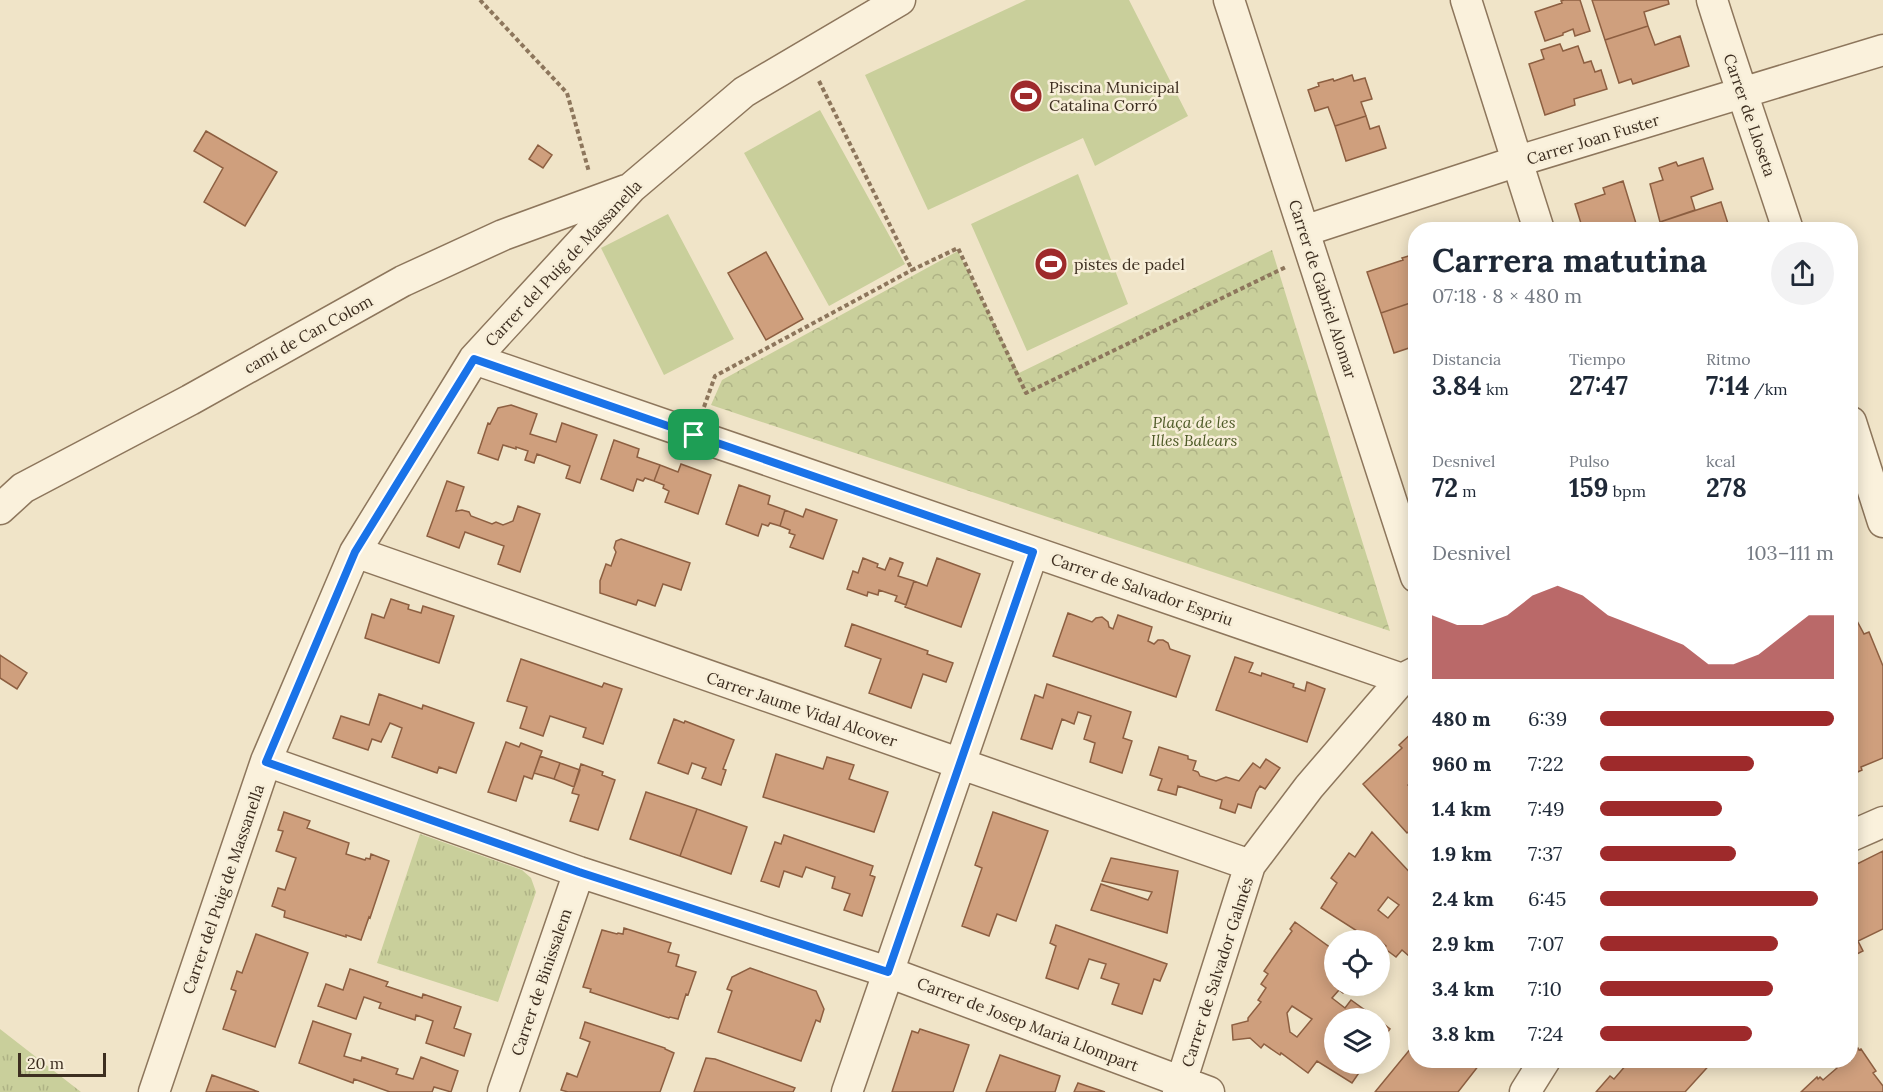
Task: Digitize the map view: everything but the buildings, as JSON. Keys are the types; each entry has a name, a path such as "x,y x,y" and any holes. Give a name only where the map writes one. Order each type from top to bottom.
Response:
{"street":[{"name":"Carrer del Puig de Massanella","path":"154,1092 266,762 355,552 474,359 631,188 744,93 900,0"},
{"name":"Carrer de Gabriel Alomar","path":"1229,0 1408,552"},
{"path":"1466,0 1537,222"},
{"name":"Carrer de Lloseta","path":"1712,0 1741,94 1785,222"},
{"name":"Carrer Joan Fuster","path":"1308,243 1518,161 1883,50"},
{"name":"camí de Can Colom","path":"0,509 23,489 190,400 403,280 503,235 631,188"},
{"name":"Carrer de Salvador Espriu","path":"474,359 1033,552 1408,675"},
{"path":"1858,465 1862,490 1883,522"},
{"name":"Carrer Jaume Vidal Alcover","path":"355,552 1250,865"},
{"path":"847,1092 1033,552"},
{"name":"Carrer de Salvador Galmés","path":"1180,1087 1250,865 1309,787 1408,676"},
{"name":"Carrer de Josep Maria Llompart","path":"266,762 579,872 888,972 1180,1087 1209,1092"},
{"path":"1858,833 1883,822"},
{"name":"Carrer de Binissalem","path":"503,1092 579,872"},
{"path":"1525,1092 1540,1068"}],"path":[{"path":"480,0 567,93 589,168 590,203"},
{"path":"807,56 912,270"},
{"path":"694,435 715,376 912,270 958,248 1026,393 1308,243"}],"green space":[{"name":"Piscina Municipal Catalina Corró","path":"1026,0 1129,0 1188,116 1095,166 1083,138 928,210 865,75"},
{"path":"820,110 905,264 829,306 744,153"},
{"name":"pistes de padel","path":"1078,174 1128,304 1027,351 971,224"},
{"path":"668,214 734,339 664,375 601,248"},
{"name":"Plaça de les Illes Balears","path":"1272,250 1390,631 711,405 722,380 958,251 1019,373"},
{"path":"420,834 522,870 531,878 536,892 498,1002 377,963"},
{"path":"0,1029 81,1092 0,1092"}],"place":[{"name":"Piscina Municipal Catalina Corró","path":"1026,96"},
{"name":"pistes de padel","path":"1051,264"}],"route":[{"path":"474,359 694,435 1033,552 888,972 579,872 266,762 355,552 474,359"}]}
